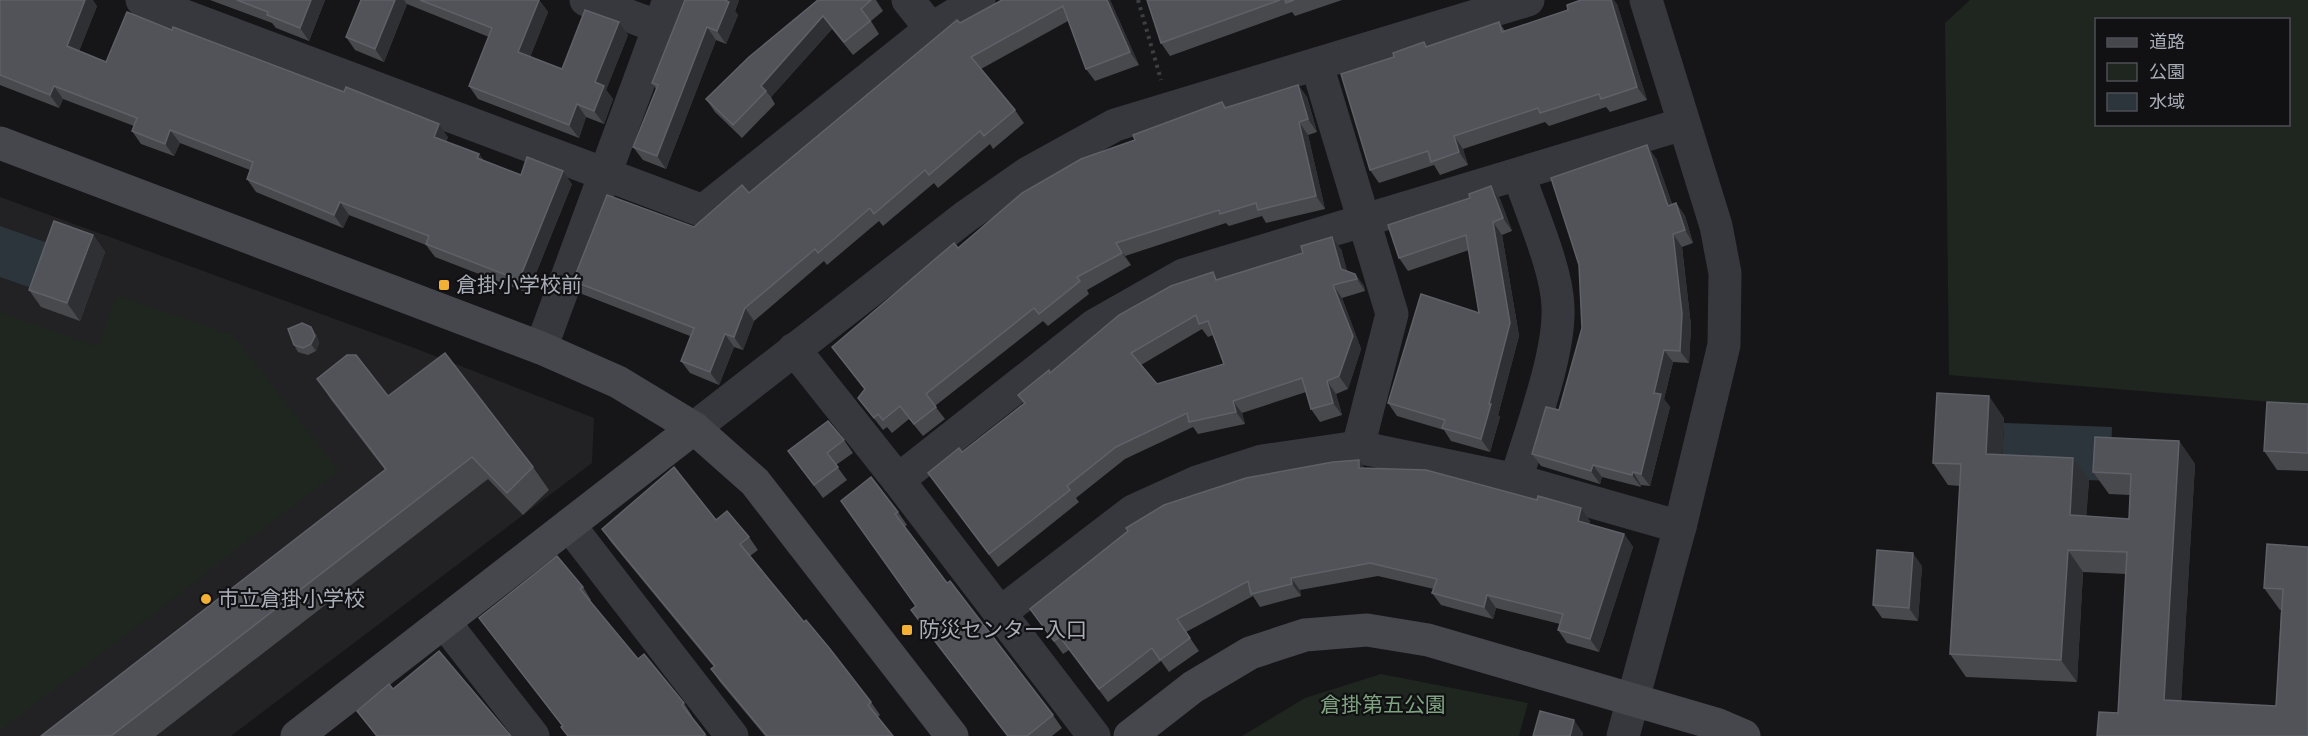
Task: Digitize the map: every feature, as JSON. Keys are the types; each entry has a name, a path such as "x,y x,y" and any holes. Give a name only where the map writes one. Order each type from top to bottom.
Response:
{"street":[{"path":"142,0 603,176 703,211 931,29 979,0"},
{"path":"541,348 664,13 586,0"},
{"path":"908,0 931,29"},
{"path":"316,730 444,622 965,217 1028,173 1115,125 1528,0"},
{"path":"1623,736 1680,527 1724,345 1725,273 1716,226 1646,0"},
{"path":"1317,65 1392,314 1358,447"},
{"path":"898,480 1095,325 1183,274 1363,219 1519,175 1683,123"},
{"path":"0,143 541,348 618,382 694,428 755,482 952,736"},
{"path":"1516,480 1553,351 1558,306 1549,266 1519,175"},
{"path":"794,349 898,480 1094,736"},
{"path":"1000,613 1133,511 1197,482 1262,461 1358,447 1516,480 1680,527"},
{"path":"569,525 732,736"},
{"path":"444,622 533,736"},
{"path":"1130,736 1193,687 1250,653 1305,635 1367,630 1428,640 1716,724 1744,736"}],"path":[{"path":"1138,0 1164,92"}],"shaded area":[{"name":"市立倉掛小学校","path":"0,197 417,349 594,418 592,463 231,736 0,736"}],"green space":[{"path":"1970,0 2308,0 2308,405 1949,375 1945,23"},
{"path":"117,295 233,335 339,471 0,731 0,312 98,347"},
{"name":"倉掛第五公園","path":"1381,674 1528,703 1519,736 1242,736 1305,698"}],"water":[{"path":"0,226 62,248 46,293 0,277"},
{"path":"2004,423 2112,427 2110,481 2001,476"}],"building":[{"path":"0,0 85,0 67,46 106,62 127,12 172,30 173,27 344,92 346,87 439,124 434,137 479,154 477,158 521,175 527,157 563,171 519,280 426,244 429,236 340,202 334,215 247,179 253,162 170,130 165,144 132,131 137,118 54,86 50,95 0,75"},
{"path":"237,0 311,0 300,28"},
{"path":"361,0 395,0 375,49 346,37"},
{"path":"420,0 539,0 518,52 562,69 585,10 619,22 595,82 604,86 594,111 577,104 569,125 469,86 492,28"},
{"path":"685,0 725,0 729,2 717,31 707,27 657,156 633,147 658,85 652,83"},
{"path":"818,0 871,0 861,9 870,21 844,42 823,16 761,86 766,91 733,125 706,99 749,57"},
{"path":"1002,0 1107,0 1130,52 1086,69 1063,6 971,57 1015,110 984,136 980,131 929,175 925,170 874,214 870,208 818,253 815,249 745,308 734,337 725,334 710,372 681,361 694,328 573,281 607,195 694,227 742,185 749,193 957,20 960,23"},
{"path":"1147,0 1280,0 1161,43"},
{"path":"1581,0 1611,0 1637,87 1601,99 1599,94 1540,113 1538,108 1454,136 1459,152 1431,162 1428,151 1370,170 1341,74 1394,57 1393,53 1424,42 1426,47 1499,22 1502,32 1568,10 1567,5"},
{"path":"1298,85 1308,119 1299,122 1316,196 1258,210 1256,203 1220,214 1219,210 1116,243 1122,253 1077,277 1080,281 1039,314 1034,308 926,394 936,407 914,424 900,406 883,420 878,414 874,418 858,398 865,389 832,347 954,243 958,248 1022,193 1081,159 1135,140 1133,135 1222,102 1225,108"},
{"path":"1647,145 1668,206 1676,203 1685,230 1673,234 1682,314 1680,351 1664,350 1654,393 1661,394 1641,474 1633,472 1632,475 1593,465 1591,471 1532,454 1546,407 1559,410 1582,328 1579,265 1551,178"},
{"path":"1491,186 1503,218 1493,222 1510,323 1481,439 1442,428 1445,420 1388,403 1421,294 1479,313 1466,235 1399,258 1388,225 1470,198 1469,194"},
{"path":"54,221 93,235 67,303 29,290"},
{"path":"1332,237 1341,269 1355,274 1357,279 1333,285 1353,336 1339,376 1327,381 1333,403 1311,409 1302,378 1233,401 1236,412 1189,422 1187,413 1116,447 1067,486 1070,490 989,554 928,473 959,448 962,452 1025,403 1018,395 1049,370 1050,373 1119,315 1171,286 1213,272 1216,280 1303,253 1301,246","holes":["1196,315 1199,324 1208,321 1224,364 1157,384 1131,353"]},
{"path":"302,323 311,327 315,336 311,344 303,348 294,345 288,329"},
{"path":"445,353 533,467 507,493 472,457 111,736 41,736 386,469 317,379 347,355 356,355 388,396"},
{"path":"1937,393 1989,396 1986,454 2073,458 2070,515 2129,519 2131,474 2093,472 2095,437 2179,441 2164,700 2276,706 2283,589 2264,588 2267,544 2308,547 2308,736 2097,736 2099,712 2118,713 2127,552 2068,550 2061,660 1950,654 1961,464 1933,463"},
{"path":"2267,402 2308,404 2308,453 2264,451"},
{"path":"828,421 844,440 827,453 838,467 814,485 788,451"},
{"path":"1359,460 1359,468 1426,470 1537,500 1538,496 1581,508 1578,521 1624,534 1590,639 1558,630 1563,614 1487,595 1484,607 1432,593 1437,579 1370,563 1291,578 1292,584 1251,594 1248,581 1177,619 1190,638 1160,660 1152,648 1099,689 1060,637 1054,641 1030,609 1128,531 1126,528 1164,505 1246,478 1333,462"},
{"path":"674,467 716,520 727,511 749,537 740,544 804,622 806,620 830,649 871,702 868,705 893,736 767,736 711,669 715,666 602,529"},
{"path":"871,477 898,512 895,514 947,583 950,581 1053,715 1027,736 1008,736 911,610 916,606 841,501"},
{"path":"1877,550 1913,553 1909,608 1873,605"},
{"path":"557,556 583,587 580,589 638,659 644,654 684,703 682,705 705,734 704,736 568,736 561,727 563,726 479,618"},
{"path":"439,651 511,736 377,736 357,711 389,684 393,689"},
{"path":"1540,711 1574,720 1570,736 1533,736"}],"place":[{"name":"倉掛小学校前","path":"444,285"},
{"name":"市立倉掛小学校","path":"206,599"},
{"name":"防災センター入口","path":"907,630"}]}
